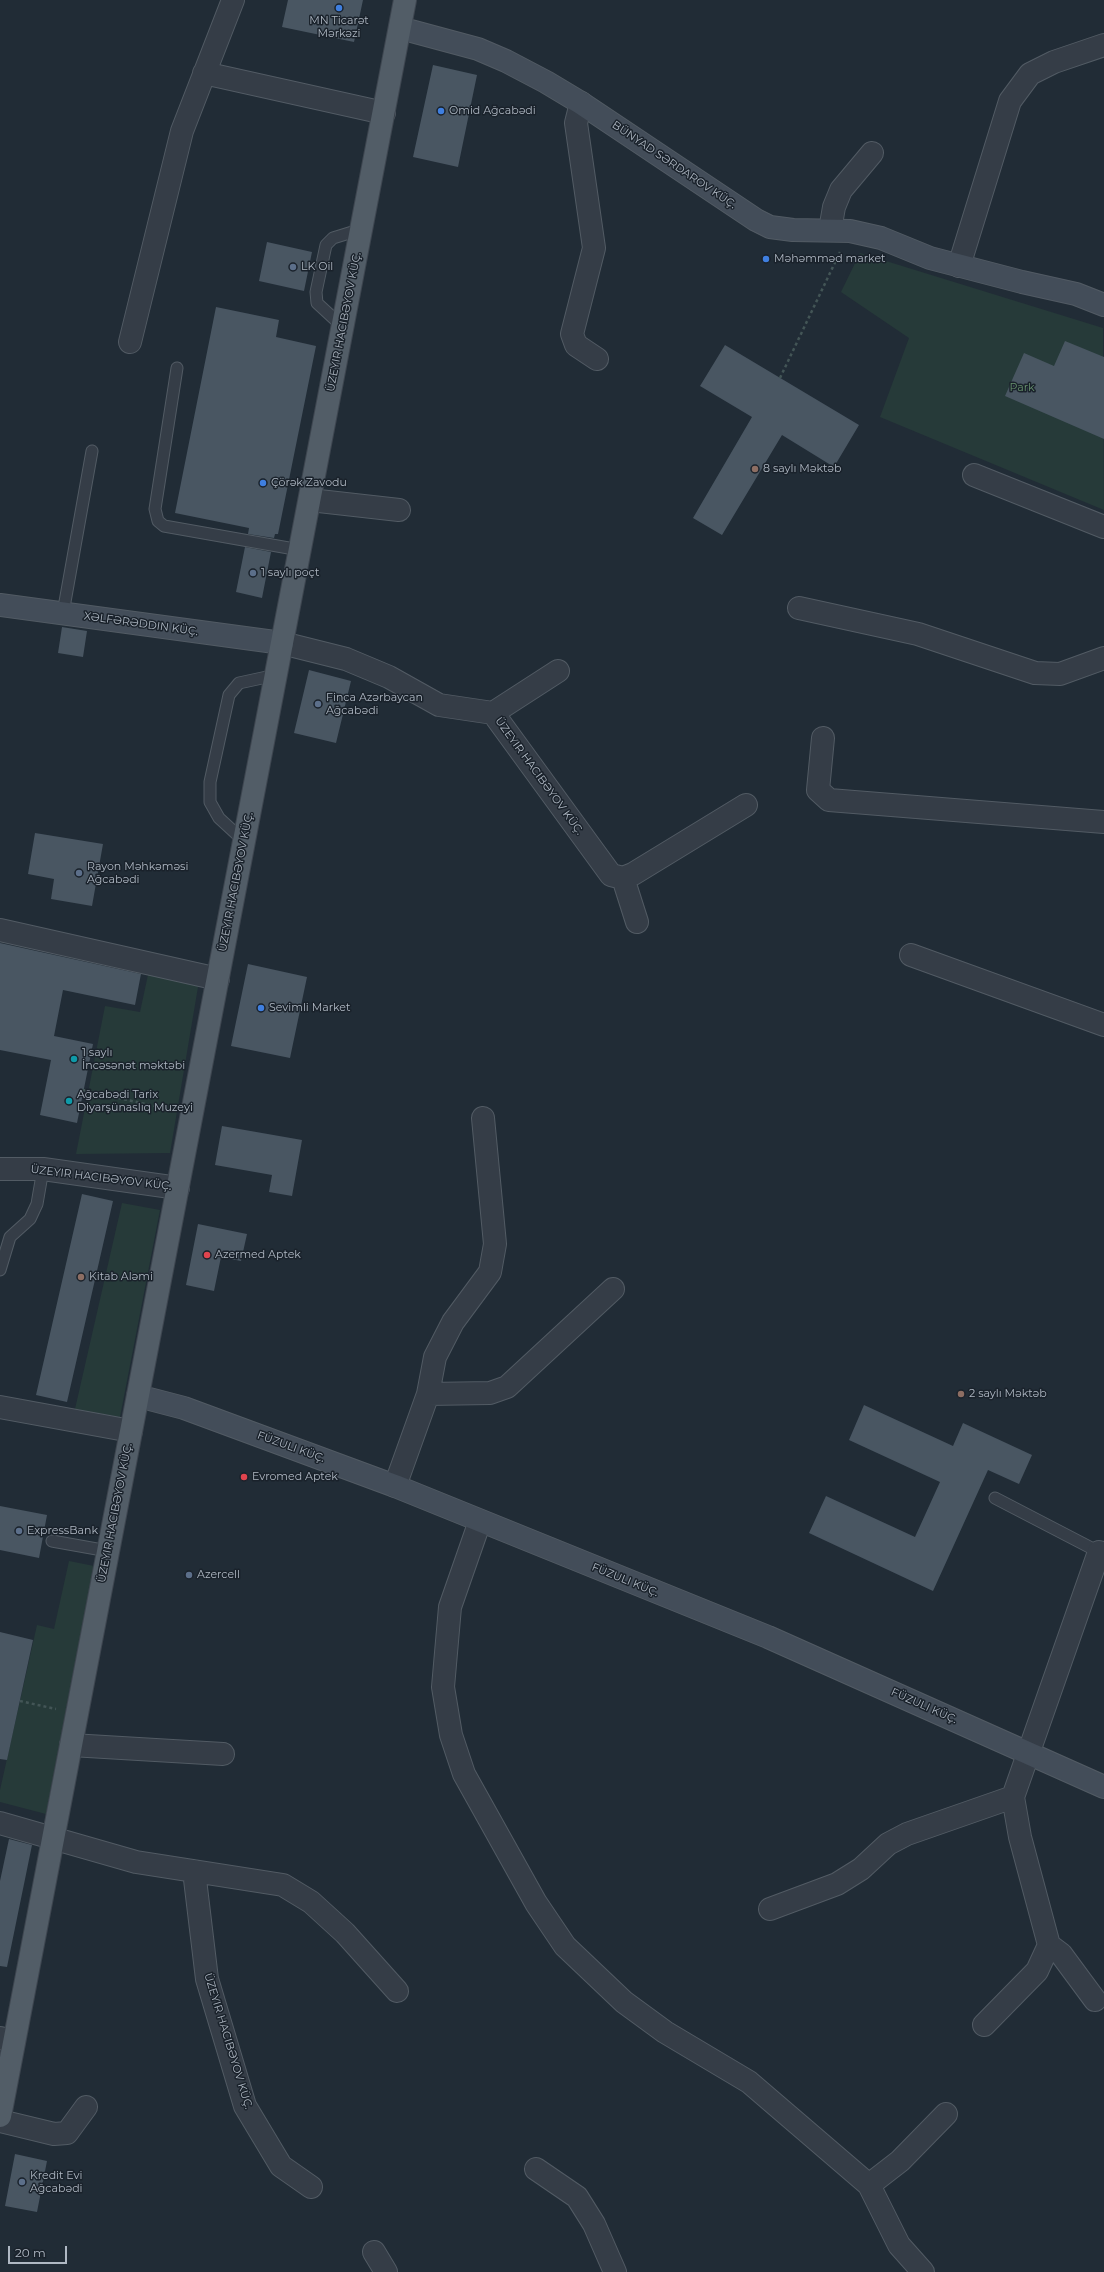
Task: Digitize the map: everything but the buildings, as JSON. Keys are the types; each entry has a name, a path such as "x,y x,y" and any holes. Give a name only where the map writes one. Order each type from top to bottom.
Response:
{"main road":[{"path":"0,2116 7,2040 53,1837 71,1745 405,0"}],"street":[{"path":"130,342 182,131 233,0"},
{"name":"BÜNYAD SƏRDAROV KÜÇ.","path":"400,28 457,42 506,61 581,102 756,220 778,228 840,231 881,238 930,258 1076,294 1104,305"},
{"path":"959,266 1010,101 1030,74 1054,62 1104,45"},
{"path":"204,73 384,113"},
{"path":"581,102 576,123 594,248 572,334 576,345 597,359"},
{"path":"840,231 834,206 841,190 872,153"},
{"path":"974,475 1104,527"},
{"path":"310,500 399,510"},
{"name":"XƏLFƏRƏDDIN KÜÇ.","path":"0,605 282,643"},
{"path":"799,608 918,634 1035,673 1060,674 1104,658"},
{"path":"282,643 346,659 389,677 439,705 493,713 558,671"},
{"path":"493,713 611,875 623,878 633,874 746,804"},
{"path":"823,738 818,790 829,800 1104,822"},
{"path":"623,878 637,922"},
{"path":"0,930 218,979"},
{"path":"911,955 1104,1025"},
{"path":"396,1486 428,1394 434,1357 453,1322 490,1272 495,1244 483,1118"},
{"path":"0,1169 44,1169 178,1188"},
{"path":"428,1394 490,1393 507,1387 613,1290"},
{"name":"FÜZULI KÜÇ.","path":"138,1396 184,1408 396,1486 768,1637 1104,1787"},
{"path":"0,1407 131,1431"},
{"path":"480,1521 450,1607 444,1693 450,1735 464,1774 536,1903 565,1946 624,2002 665,2032 749,2082 869,2185 899,2245 923,2272"},
{"path":"1095,2000 1061,1954 1049,1945 1020,1837 1013,1797 1102,1553"},
{"path":"71,1745 223,1754"},
{"path":"770,1909 837,1884 861,1869 888,1844 907,1834 1013,1797"},
{"path":"0,1823 136,1862 283,1885 311,1902 334,1923 397,1991"},
{"path":"194,1871 207,1979 245,2106 281,2166 311,2187"},
{"path":"984,2025 1037,1971 1049,1945"},
{"path":"0,2121 54,2134 67,2132 86,2107"},
{"path":"869,2185 900,2161 946,2114"},
{"path":"536,2169 577,2197 594,2224 616,2272"},
{"path":"374,2252 386,2272"}],"lane":[{"path":"343,328 317,303 316,292 326,245 333,238 362,229"},
{"path":"177,368 155,509 158,521 164,526 300,550"},
{"path":"63,614 92,451"},
{"path":"244,841 219,818 210,802 210,782 229,695 239,683 276,675"},
{"path":"0,1270 10,1237 30,1219 36,1204 44,1169"},
{"path":"995,1498 1102,1553"},
{"path":"52,1541 108,1551"}],"path":[{"path":"780,378 840,231"},
{"path":"83,1090 192,1114"},
{"path":"20,1701 77,1714"}],"green space":[{"name":"Park","path":"860,253 1103,328 1104,510 880,417 909,338 841,292"},
{"path":"149,970 199,981 170,1153 76,1154 105,1006 140,1012"},
{"path":"122,1203 160,1210 120,1417 75,1409"},
{"path":"69,1561 94,1566 46,1814 0,1802 0,1790 37,1625 54,1629"}],"place":[{"name":"MN Ticarət Mərkəzi","path":"339,8"},
{"name":"Omid Ağcabədi","path":"441,111"},
{"name":"Məhəmməd market","path":"766,259"},
{"name":"LK Oil","path":"293,267"},
{"name":"8 saylı Məktəb","path":"755,469"},
{"name":"Çörək Zavodu","path":"263,483"},
{"name":"1 saylı poçt","path":"253,573"},
{"name":"Finca Azərbaycan Ağcabədi","path":"318,704"},
{"name":"Rayon Məhkəməsi Ağcabədi","path":"79,873"},
{"name":"Sevimli Market","path":"261,1008"},
{"name":"1 saylı İncəsənət məktəbi","path":"74,1059"},
{"name":"Ağcabədi Tarix Diyarşünaslıq Muzeyi","path":"69,1101"},
{"name":"Azermed Aptek","path":"207,1255"},
{"name":"Kitab Aləmi","path":"81,1277"},
{"name":"2 saylı Məktəb","path":"961,1394"},
{"name":"Evromed Aptek","path":"244,1477"},
{"name":"ExpressBank","path":"19,1531"},
{"name":"Azercell","path":"189,1575"},
{"name":"Kredit Evi Ağcabədi","path":"22,2182"}]}
